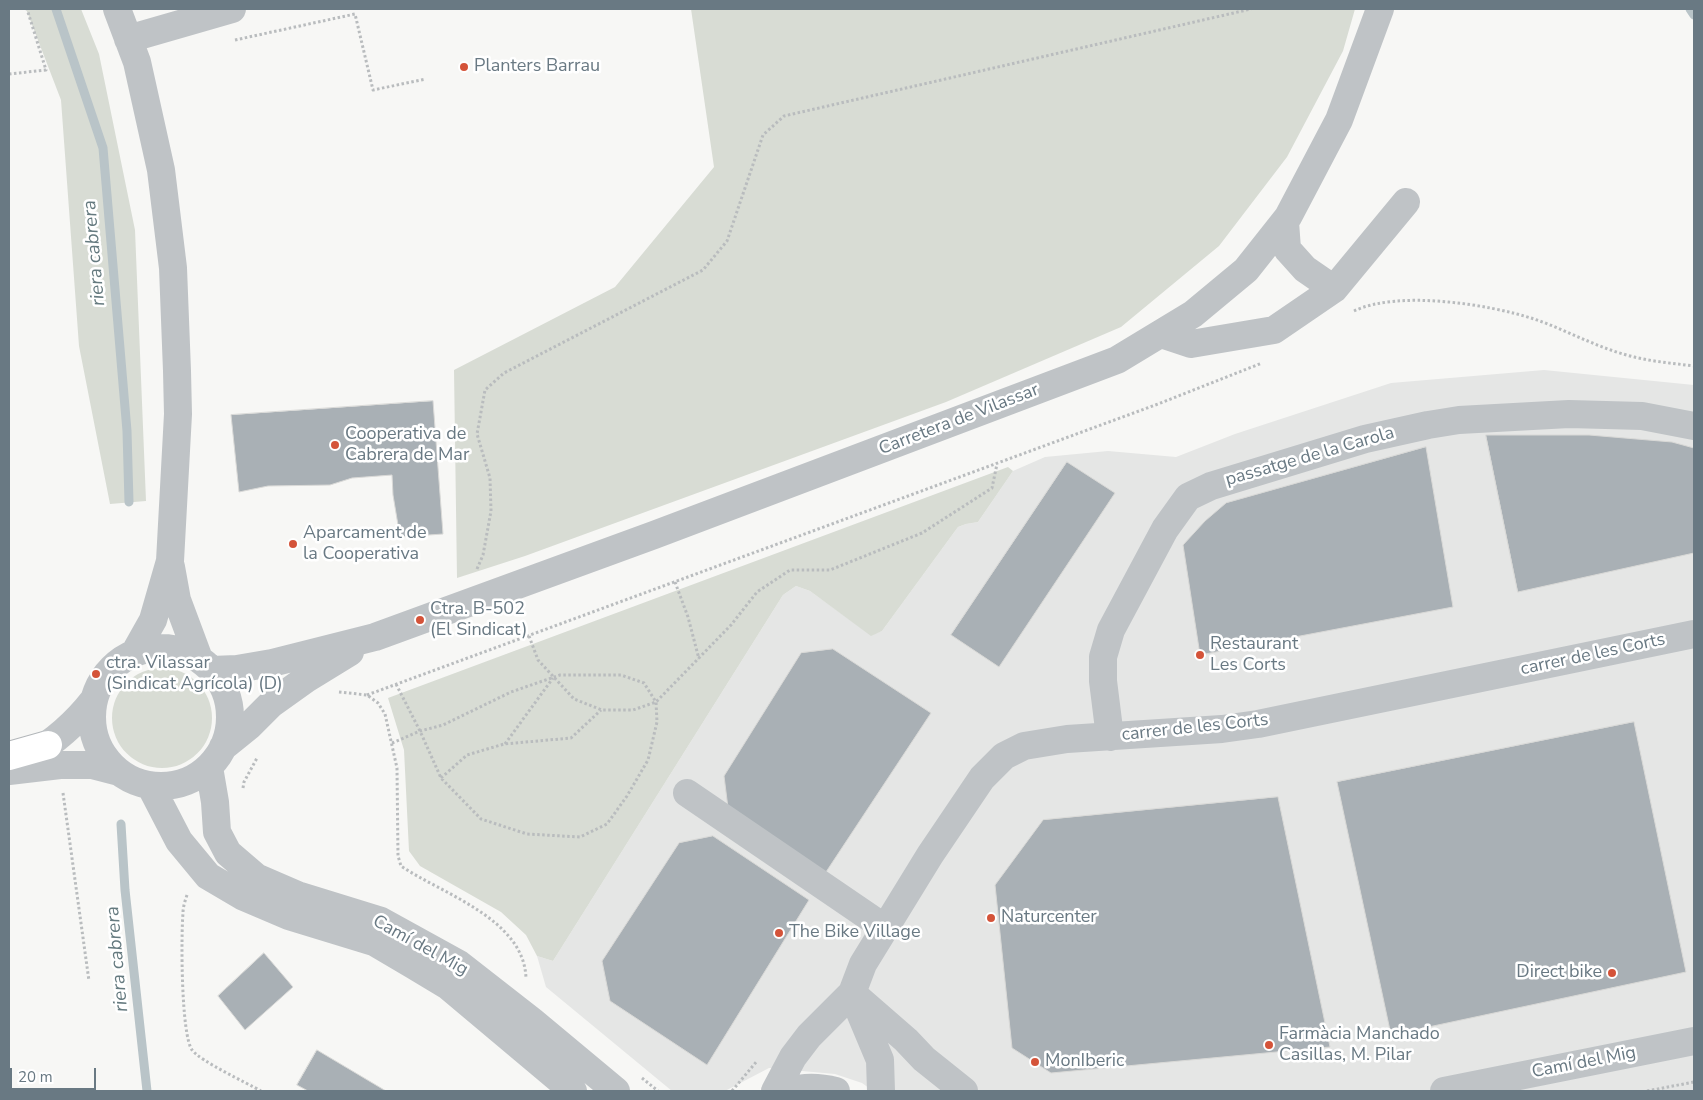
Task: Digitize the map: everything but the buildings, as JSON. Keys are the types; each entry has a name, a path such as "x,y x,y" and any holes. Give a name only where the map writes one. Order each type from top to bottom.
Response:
{"highway":[{"path":"9,756 54,755"}],"street":[{"path":"117,9 137,62 161,170 173,268 178,414 170,560 153,620 135,652"},
{"path":"128,39 232,9"},
{"name":"Carretera de Vilassar","path":"374,637 654,536 1117,360 1161,334 1193,314 1246,270 1285,222 1340,120 1380,9"},
{"path":"1161,334 1191,344 1274,330 1334,289 1406,202"},
{"path":"1285,222 1287,249 1305,269 1334,289"},
{"name":"passatge de la Carola","path":"1110,736 1103,681 1103,657 1111,630 1164,529 1188,497 1211,486 1365,439 1435,424 1494,418 1569,414 1642,416 1694,426"},
{"path":"170,560 177,600 205,664 227,695 230,719 216,757"},
{"name":"carrer de les Corts","path":"852,993 863,964 982,778 1004,756 1024,746 1067,739 1222,729 1258,724 1694,634"},
{"path":"54,755 93,700 104,677 124,658 135,652 157,647 176,649 205,664 237,669 272,663 374,637"},
{"path":"9,771 54,755 119,772 135,781 150,785 181,783 197,776 271,704 306,679 374,637"},
{"path":"93,700 94,738 104,756 119,772"},
{"name":"Camí del Mig","path":"216,757 215,802 217,832 228,853 256,877 300,896 381,921 459,964 532,1021 616,1091"},
{"name":"Camí del Mig","path":"150,785 179,842 208,876 242,896 289,916 374,942 405,960 448,986 573,1091"},
{"path":"686,793 885,928"},
{"path":"775,1091 793,1058 809,1036 852,993"},
{"path":"852,993 880,1060 881,1091"},
{"path":"852,993 906,1040 924,1059 964,1091"},
{"name":"Camí del Mig","path":"1444,1091 1694,1040"},
{"path":"790,1091 818,1087 836,1091"}],"path":[{"path":"9,74 46,70 27,9"},
{"path":"462,605 484,555 491,511 490,478 477,434 485,390 504,373 703,270 726,241 763,135 784,116 1251,9"},
{"path":"231,41 355,14 373,90 426,79"},
{"path":"1350,313 1362,307 1396,301 1418,300 1461,304 1527,317 1623,354 1694,366"},
{"path":"334,692 367,695 1268,361"},
{"path":"529,636 538,660 574,699 602,710 633,710 656,702 699,660 731,625 757,592 790,570 830,570 922,533 992,488 997,463"},
{"path":"675,582 688,617 699,660"},
{"path":"392,743 420,731 443,725 511,692 560,675 621,675 644,683 656,702 657,722 648,760 627,796 607,824 580,837 527,834 481,819 441,778 420,731 396,684"},
{"path":"504,744 553,678"},
{"path":"367,695 378,703 384,714 392,743 397,768 398,856 402,866 468,904 497,924 515,945 524,961 525,984"},
{"path":"441,778 467,755 504,744 572,738 602,710"},
{"path":"54,755 89,981"},
{"path":"243,790 244,782 258,757"},
{"path":"183,912 186,1028 192,1050 204,1059 261,1091"},
{"path":"636,1073 657,1091"},
{"path":"1647,1091 1694,1082"}],"shaded area":[{"path":"26,9 81,9 99,54 135,230 146,501 110,504 79,346 61,100"},
{"path":"691,9 1355,9 1343,51 1287,157 1219,246 1121,327 946,402 525,556 457,578 454,370 615,287 714,167"},
{"path":"1544,370 1694,385 1694,1091 873,1091 862,1083 835,1074 769,1068 725,1091 672,1091 546,987 537,956 553,961 783,595 796,586 810,591 871,635 882,631 958,527 978,522 1013,471 1045,457 1108,451 1176,457 1235,434 1391,383"},
{"path":"1008,467 1013,471 978,522 958,527 882,631 871,636 810,591 796,586 783,595 553,961 537,956 526,935 501,912 420,866 409,851 404,750 388,698"},
{"path":"162,668 181,671 198,682 209,699 212,718 209,737 198,754 181,765 162,768 143,765 126,754 115,737 112,718 115,699 126,682 143,671"}],"waterway":[{"name":"riera cabrera","path":"56,9 103,148 127,431 129,502"},
{"path":"1690,9 1694,15"},
{"name":"riera cabrera","path":"121,824 125,890 147,1091"}],"place":[{"name":"Planters Barrau","path":"464,67"},
{"name":"Cooperativa de Cabrera de Mar","path":"335,445"},
{"name":"Aparcament de la Cooperativa","path":"293,544"},
{"name":"Ctra. B-502 (El Sindicat)","path":"420,620"},
{"name":"Restaurant Les Corts","path":"1200,655"},
{"name":"ctra. Vilassar (Sindicat Agrícola) (D)","path":"96,674"},
{"name":"Naturcenter","path":"991,918"},
{"name":"The Bike Village","path":"779,933"},
{"name":"Direct bike","path":"1612,973"},
{"name":"Farmàcia Manchado Casillas, M. Pilar","path":"1269,1045"},
{"name":"MonIberic","path":"1035,1062"}]}
